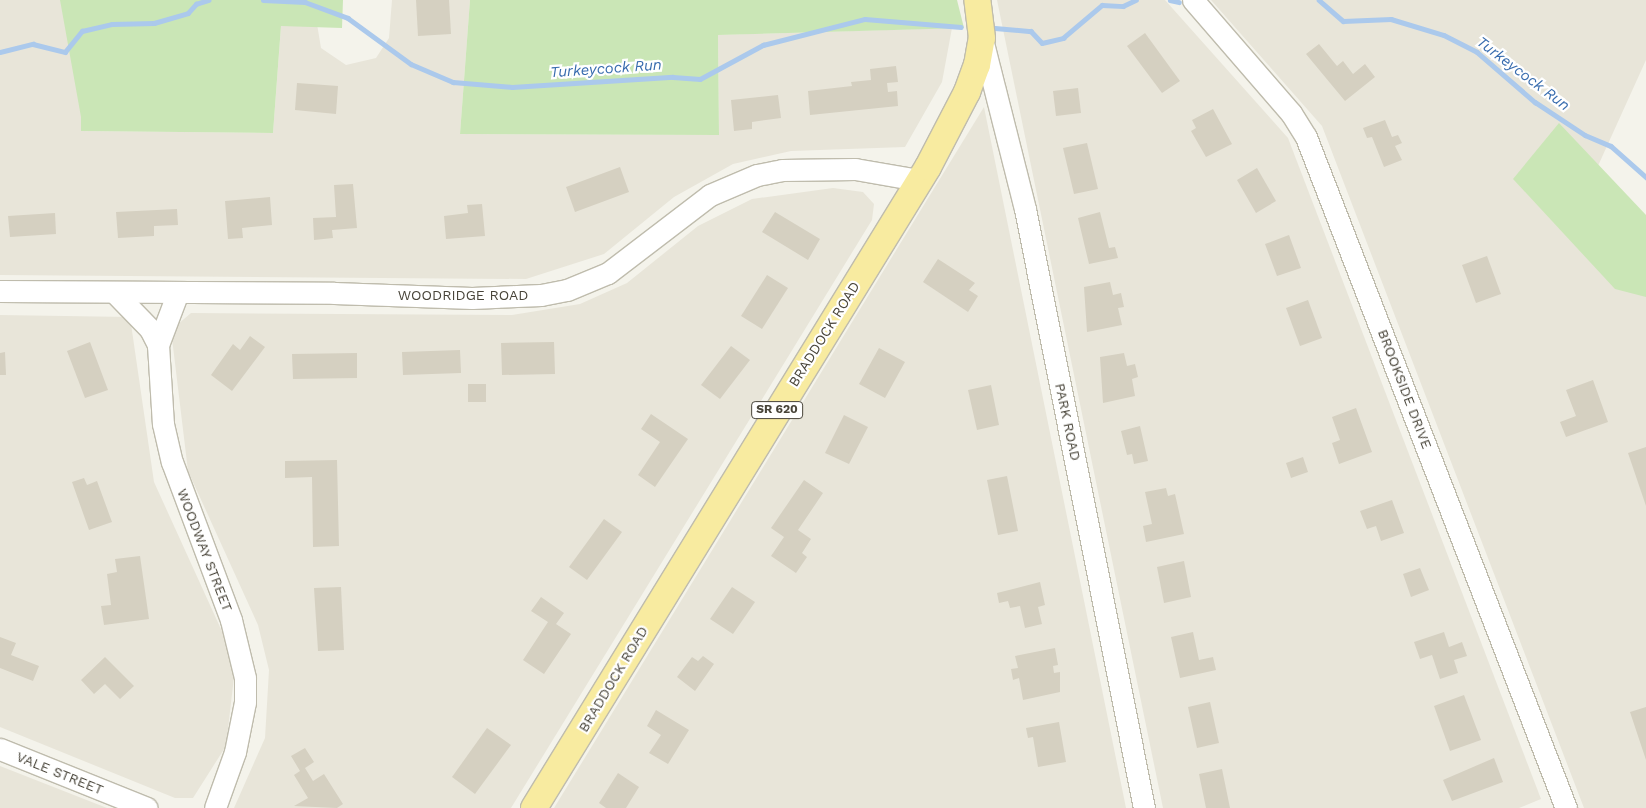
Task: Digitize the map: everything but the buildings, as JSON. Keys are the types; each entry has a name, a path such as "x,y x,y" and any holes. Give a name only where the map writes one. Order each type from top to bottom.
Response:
{"main road":[{"name":"BRADDOCK ROAD","path":"534,808 920,180 967,92 982,38 977,0"}],"street":[{"name":"BROOKSIDE DRIVE","path":"1193,0 1291,113 1306,137 1566,808"},
{"name":"PARK ROAD","path":"982,38 1025,209 1144,808"},
{"name":"WOODRIDGE ROAD","path":"0,291 178,292 472,298 540,295 567,290 608,274 710,195 757,174 782,170 837,168 886,172 920,180"},
{"path":"114,292 150,329 158,344"},
{"name":"WOODWAY STREET","path":"178,292 158,344 164,424 172,462 231,620 245,678 246,702 235,752 215,808"},
{"name":"VALE STREET","path":"0,749 147,808"}],"shaded area":[{"path":"0,0 84,0 81,131 273,133 283,0 317,24 321,48 346,65 376,58 389,38 392,0 470,0 460,134 719,135 718,35 952,28 942,82 905,147 791,151 733,164 674,197 604,254 526,279 0,275"},
{"path":"997,0 1165,0 1288,138 1541,799 1519,808 1163,808"},
{"path":"1211,0 1646,0 1646,60 1573,221 1646,276 1646,808 1584,808 1322,126"},
{"path":"984,107 1126,808 554,808"},
{"path":"833,188 863,192 874,204 872,220 511,808 234,808 265,738 269,670 258,625 188,471 171,330 191,313 512,315 580,304 627,283 698,226 752,199"},
{"path":"0,315 130,317 154,482 225,638 234,677 226,746 193,798 175,798 0,727"},
{"path":"0,766 107,808 0,808"}],"green space":[{"path":"60,0 343,0 342,28 281,26 273,133 81,131 81,117"},
{"path":"470,0 957,0 964,28 718,35 719,135 460,134"},
{"path":"1559,123 1646,215 1646,297 1615,289 1513,179"}],"waterway":[{"name":"Turkeycock Run","path":"0,52 33,44 65,52 82,31 112,24 154,23 188,13 196,4 208,0"},
{"name":"Turkeycock Run","path":"263,0 305,2 348,18 411,64 453,82 512,87 673,77 700,79 763,45 865,19 961,27"},
{"name":"Turkeycock Run","path":"995,28 1031,31 1042,43 1063,38 1102,5 1123,6 1136,0"},
{"name":"Turkeycock Run","path":"1170,0 1179,2"},
{"name":"Turkeycock Run","path":"1319,0 1343,21 1391,19 1444,35 1477,52 1535,102 1585,135 1611,146 1646,177"}]}
